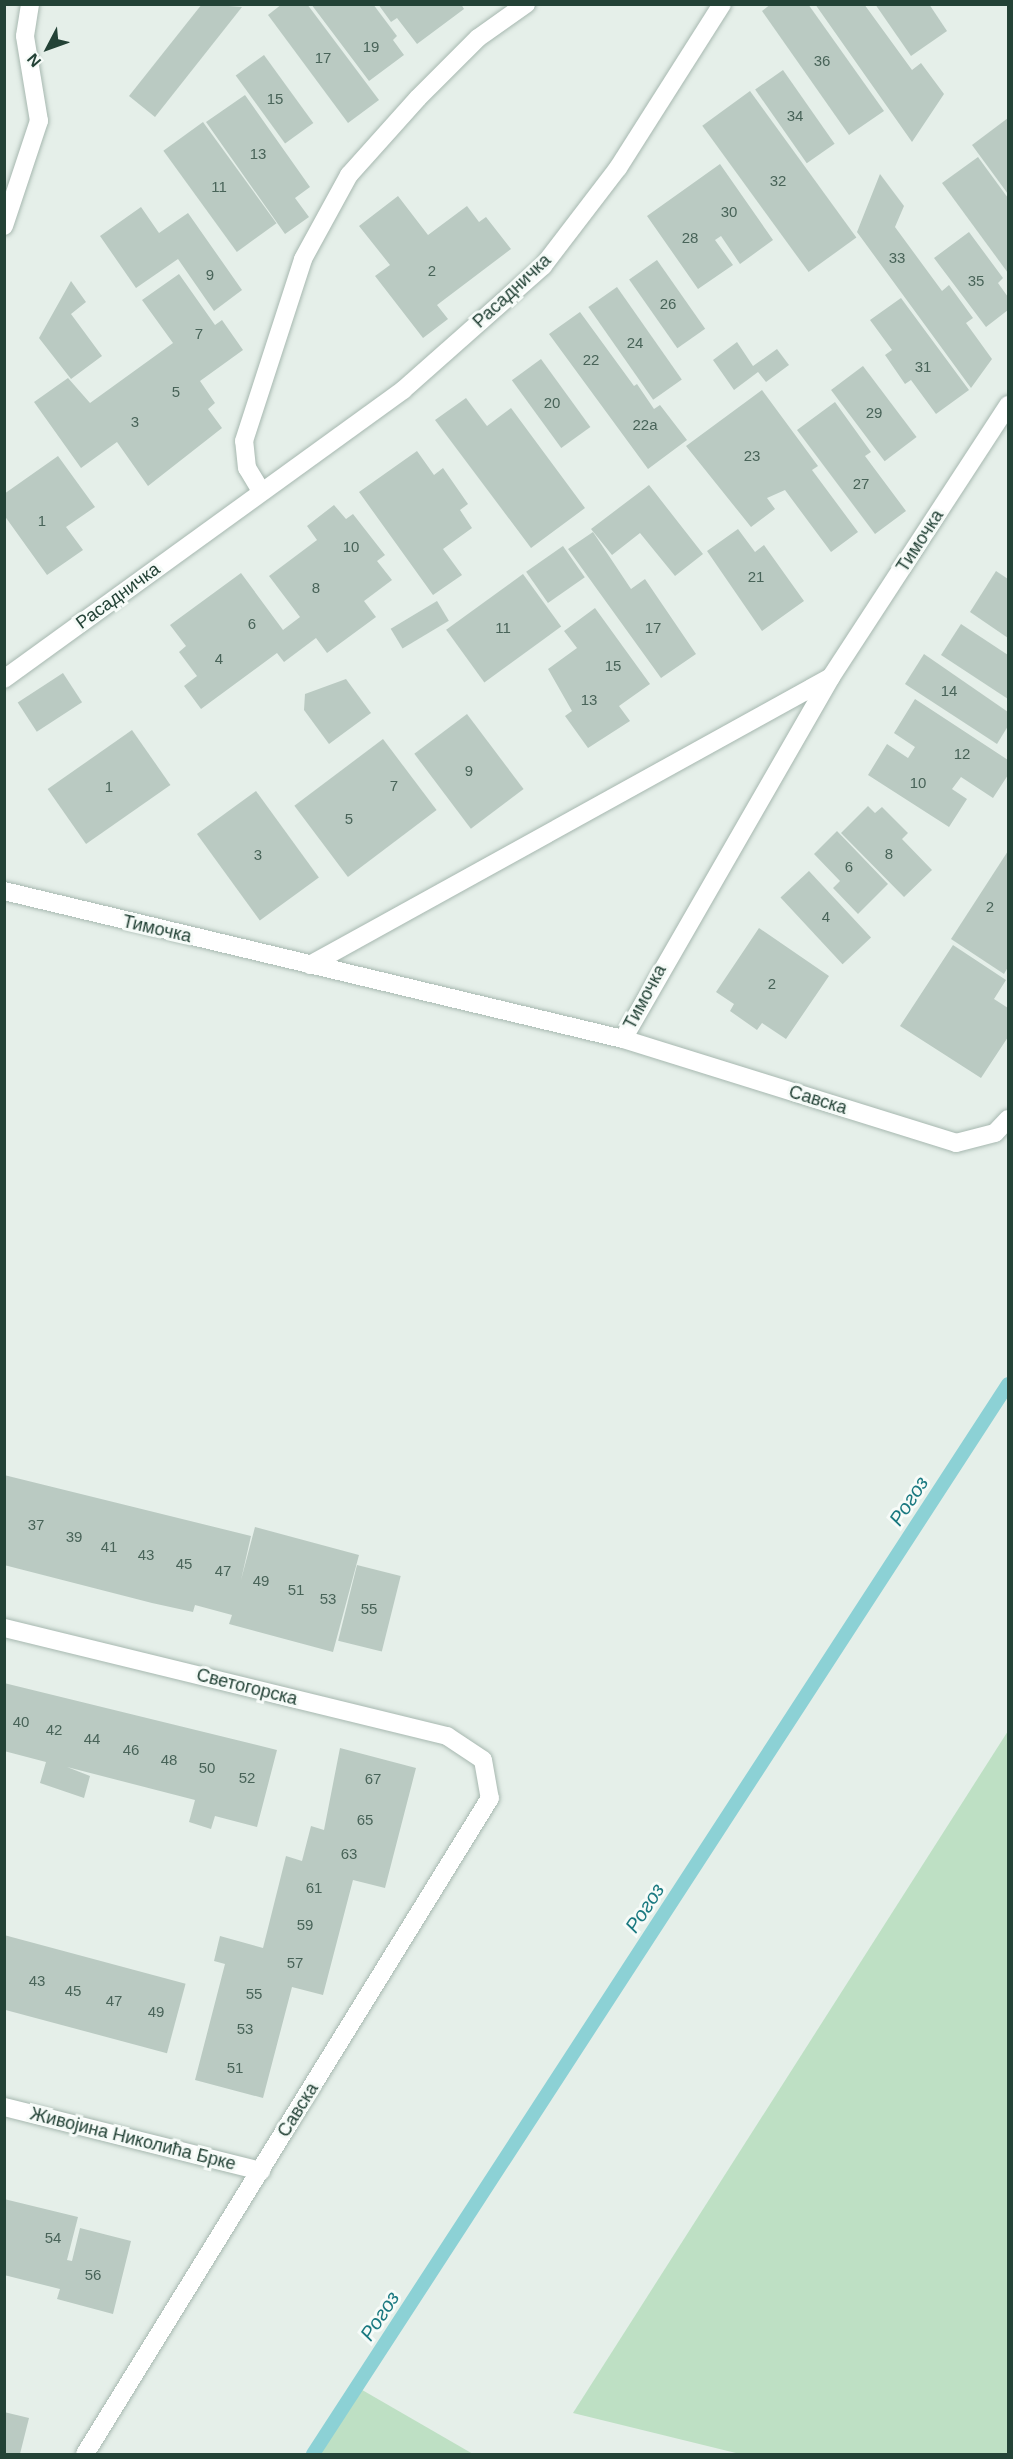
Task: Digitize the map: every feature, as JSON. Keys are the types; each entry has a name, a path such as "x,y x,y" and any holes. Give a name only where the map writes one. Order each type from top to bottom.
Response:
{"street":[{"path":"4,226 39,121 25,36 30,4"},
{"path":"261,491 246,468 244,441 303,260 349,175 418,98 478,38 526,4"},
{"name":"Расадничка","path":"4,679 403,390 543,266 618,168 722,4"},
{"name":"Тимочка","path":"4,891 623,1039 831,677 1008,405"},
{"name":"Тимочка","path":"310,965 831,677"},
{"name":"Савска","path":"623,1039 956,1143 995,1133 1008,1119"},
{"name":"Светогорска","path":"4,1628 447,1736 483,1760"},
{"name":"Савска","path":"85,2454 490,1798 483,1760"},
{"name":"Живојина Николића Брке","path":"4,2107 261,2171"}],"green space":[{"path":"1008,1731 1008,2454 740,2454 573,2413"},
{"path":"357,2387 473,2454 314,2454"}],"building":[{"path":"202,4 242,7 155,117 129,96"},
{"path":"282,4 307,4 379,100 348,123 268,15"},
{"path":"311,4 373,4 397,36 393,40 404,55 369,81"},
{"path":"378,4 461,4 464,9 417,44 397,18 391,22"},
{"path":"771,4 808,4 884,111 849,135 762,11"},
{"path":"815,4 864,4 912,70 921,63 944,94 912,142"},
{"path":"875,4 929,4 947,31 911,56"},
{"path":"264,55 313,123 285,144 236,76"},
{"path":"783,70 835,144 807,163 755,90"},
{"path":"750,91 856,237 809,272 702,126"},
{"path":"245,95 310,187 295,198 309,217 285,234 206,122"},
{"path":"1008,118 1008,194 972,145"},
{"path":"203,122 276,223 237,252 163,151"},
{"path":"978,157 1008,198 1008,273 942,183"},
{"path":"720,164 773,240 740,264 721,236 715,240 733,265 698,289 647,216"},
{"path":"880,174 904,206 895,227 942,291 949,285 973,318 966,323 992,359 971,388 857,232"},
{"path":"398,196 428,235 467,206 479,222 486,217 511,249 437,305 448,319 423,338 375,276 390,265 359,226"},
{"path":"141,207 159,233 188,213 242,290 214,311 178,259 136,288 100,236"},
{"path":"969,232 1003,278 998,283 1008,297 1008,310 986,327 934,258"},
{"path":"657,260 705,329 677,348 629,280"},
{"path":"179,274 215,325 222,320 243,350 200,381 215,403 208,409 222,428 148,486 117,442 81,468 34,402 68,378 90,403 173,343 142,300"},
{"path":"71,281 86,302 71,314 102,356 71,379 39,338"},
{"path":"617,287 682,380 653,400 588,307"},
{"path":"901,298 969,390 936,414 911,380 905,384 885,355 892,350 870,320"},
{"path":"580,312 634,386 637,384 654,409 660,405 687,440 648,469 549,334"},
{"path":"737,342 753,366 777,349 789,365 766,382 758,372 734,390 713,360"},
{"path":"541,359 590,427 561,448 512,380"},
{"path":"863,366 917,437 885,461 831,390"},
{"path":"762,390 818,466 812,470 858,532 831,552 785,490 767,498 775,509 751,527 686,446"},
{"path":"466,398 487,426 511,408 585,508 531,548 435,420"},
{"path":"835,402 871,452 865,456 906,511 875,534 797,430"},
{"path":"417,451 434,475 443,468 468,504 460,510 472,528 443,549 462,575 433,595 359,492"},
{"path":"58,456 95,507 66,527 83,550 47,575 4,515 4,494"},
{"path":"649,485 703,554 675,576 640,533 612,555 591,529"},
{"path":"334,505 346,519 353,514 385,555 377,561 392,580 364,601 376,617 327,653 316,638 284,662 277,653 201,709 184,686 197,676 179,652 186,646 170,625 241,573 283,630 300,617 269,576 317,540 307,526"},
{"path":"738,529 755,552 764,545 804,601 762,631 707,551"},
{"path":"593,532 631,589 645,579 696,654 661,678 568,549"},
{"path":"563,546 585,577 548,603 526,572"},
{"path":"996,571 1008,579 1008,638 970,612"},
{"path":"523,574 561,627 484,682 446,630"},
{"path":"437,601 449,621 403,649 391,629"},
{"path":"595,608 650,684 619,706 630,721 588,748 565,716 572,711 548,669 577,648 564,631"},
{"path":"961,624 1008,655 1008,699 941,655"},
{"path":"924,654 1008,712 1008,726 997,744 905,684"},
{"path":"63,673 82,702 37,732 18,702"},
{"path":"346,679 371,713 329,744 304,710 305,694"},
{"path":"915,699 1008,760 1008,775 993,798 961,777 952,789 967,799 949,827 868,775 887,744 908,758 915,747 894,733"},
{"path":"467,714 524,789 471,829 414,754"},
{"path":"132,730 170,785 86,844 48,789"},
{"path":"383,739 437,810 348,877 294,806"},
{"path":"256,791 319,878 260,920 197,834"},
{"path":"868,806 875,813 882,807 908,833 902,839 932,870 904,897 841,833"},
{"path":"837,831 888,884 858,914 833,888 840,881 814,854"},
{"path":"1008,851 1008,967 1004,974 951,939"},
{"path":"809,871 871,938 843,964 780,898"},
{"path":"759,928 829,976 786,1039 762,1023 757,1030 730,1011 734,1004 716,992"},
{"path":"953,945 1006,980 994,999 1008,1008 1008,1037 981,1078 900,1026"},
{"path":"4,1475 251,1536 241,1580 255,1527 359,1555 333,1652 229,1624 232,1615 195,1605 193,1612 4,1565"},
{"path":"357,1565 401,1576 382,1652 338,1641"},
{"path":"4,1683 277,1750 257,1827 215,1816 211,1829 189,1822 195,1800 67,1767 90,1776 84,1798 40,1783 46,1762 4,1751"},
{"path":"340,1748 416,1768 385,1888 353,1880 323,1995 292,1987 263,2098 195,2080 225,1964 214,1961 220,1936 263,1948 286,1856 302,1861 311,1826 324,1830"},
{"path":"4,1935 186,1984 167,2053 4,2010"},
{"path":"4,2199 78,2217 67,2260 72,2261 80,2228 131,2241 113,2314 57,2299 60,2289 4,2275"},
{"path":"4,2412 29,2418 20,2454 4,2454"}],"waterway":[{"name":"Рогоз","path":"313,2454 1008,1384"}]}
